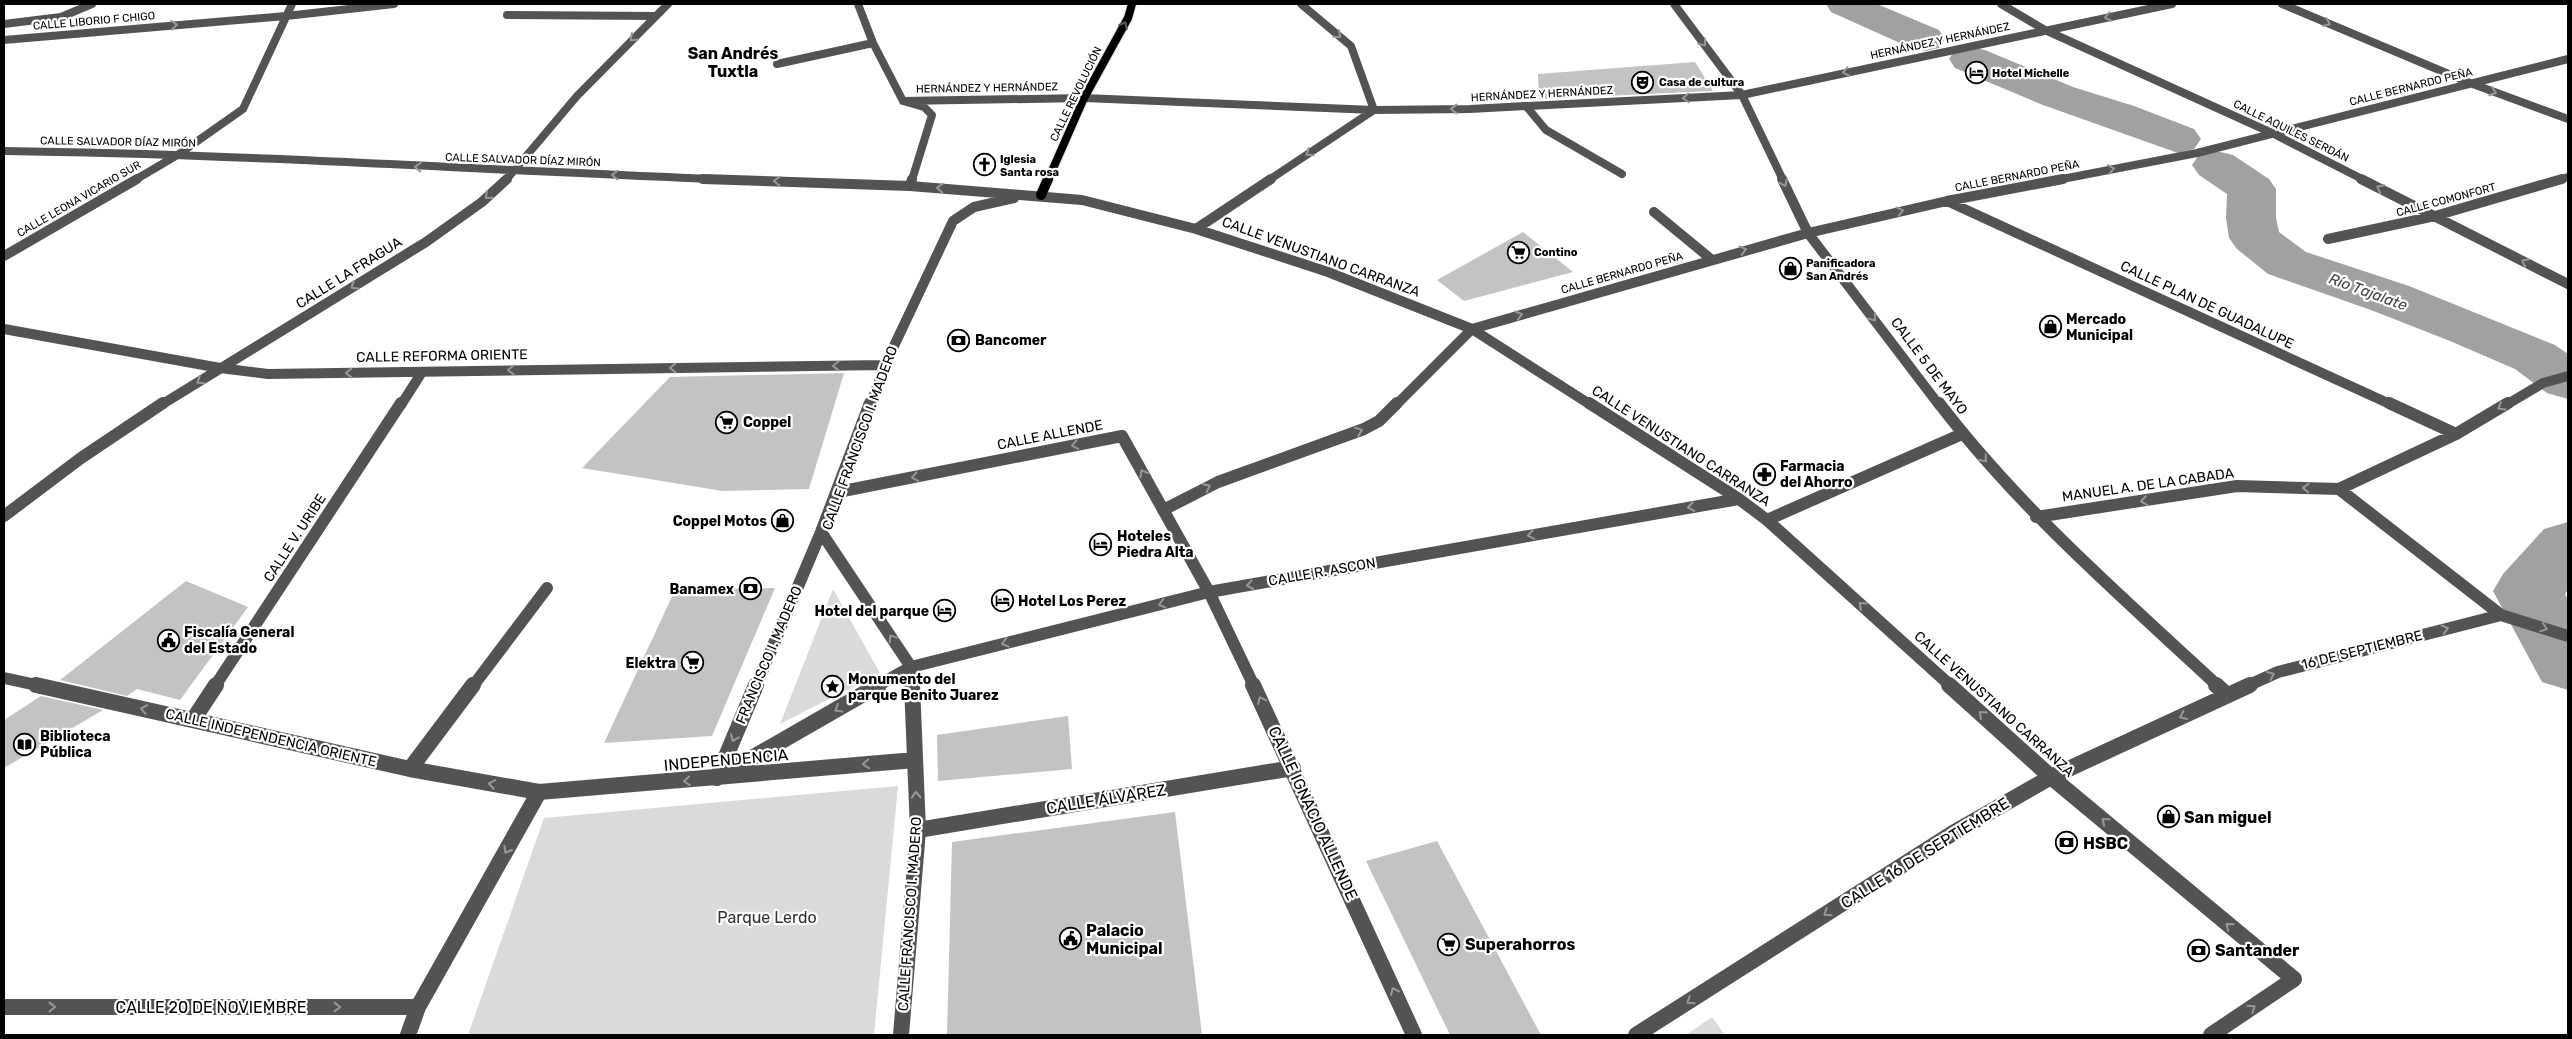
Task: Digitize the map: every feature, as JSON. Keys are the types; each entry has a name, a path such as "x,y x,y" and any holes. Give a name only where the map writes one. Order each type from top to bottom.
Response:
{"main road":[{"name":"CALLE REVOLUCIÓN","path":"1041,195 1084,98 1128,18 1132,4"}],"street":[{"path":"4,24 58,17 82,11 92,4"},
{"name":"CALLE LEONA VICARIO SUR","path":"4,256 179,154 243,109 292,4"},
{"name":"CALLE LIBORIO F CHIGO","path":"4,40 286,16 394,4"},
{"name":"CALLE LA FRAGUA","path":"4,516 54,476 220,368 444,231 516,172 558,117 600,69 668,4"},
{"path":"858,4 873,43 902,101 924,107 932,115 910,186"},
{"path":"1196,229 1374,110 1351,46 1301,4"},
{"name":"CALLE 5 DE MAYO","path":"1674,4 1742,95 1808,233 1962,434 2036,518 2227,695"},
{"name":"CALLE AQUILES SERDÁN","path":"2001,4 2045,30 2272,133 2568,284"},
{"name":"HERNÁNDEZ Y HERNÁNDEZ","path":"902,101 1084,98 1374,110 1526,106 1742,95 2172,4"},
{"path":"2282,4 2470,84 2568,119"},
{"path":"508,15 656,16"},
{"path":"777,64 824,52 873,43"},
{"name":"CALLE BERNARDO PEÑA","path":"1472,329 1711,259 1808,233 1946,201 2198,153 2568,59"},
{"path":"1526,106 1546,130 1622,174"},
{"name":"CALLE SALVADOR DÍAZ MIRÓN","path":"4,151 179,154 516,172 910,186 964,197 1041,195"},
{"name":"CALLE COMONFORT","path":"2328,239 2435,216 2568,177"},
{"path":"952,221 966,209 991,202 1041,195"},
{"name":"CALLE VENUSTIANO CARRANZA","path":"1041,195 1082,200 1196,229 1328,272 1472,329 1739,499 1767,520 2051,777 2294,980 2211,1035"},
{"name":"CALLE FRANCISCO I. MADERO","path":"901,1035 918,830 911,667 821,532 838,492 885,365 964,197"},
{"name":"CALLE PLAN DE GUADALUPE","path":"1946,201 2456,434"},
{"path":"1654,212 1711,259"},
{"name":"CALLE REFORMA ORIENTE","path":"4,329 220,368 268,374 885,365"},
{"path":"1163,510 1218,482 1364,429 1379,421 1472,329"},
{"name":"CALLE V. URIBE","path":"193,720 422,372"},
{"name":"MANUEL A. DE LA CABADA","path":"2036,518 2237,486 2339,489 2456,434 2543,383 2568,376"},
{"path":"1767,520 1962,434"},
{"name":"CALLE ALLENDE","path":"838,492 1122,436 1210,592"},
{"path":"2339,489 2501,615 2568,636"},
{"name":"CALLE R. ASCON","path":"717,778 911,667 1210,592 1739,499"},
{"name":"FRANCISCO I. MADERO","path":"717,778 821,532"},
{"path":"410,769 547,588"},
{"name":"CALLE IGNACIO ALLENDE","path":"1210,592 1294,768 1414,1035"},
{"name":"16 DE SEPTIEMBRE","path":"2227,695 2278,672 2501,615"},
{"name":"CALLE INDEPENDENCIA ORIENTE","path":"4,678 410,769 540,792"},
{"name":"CALLE 16 DE SEPTIEMBRE","path":"1636,1035 1953,833 2051,777 2227,695"},
{"name":"INDEPENDENCIA","path":"540,792 914,760"},
{"name":"CALLE ÁLVAREZ","path":"918,830 1294,768"},
{"path":"408,1035 418,1007 540,792"},
{"name":"CALLE 20 DE NOVIEMBRE","path":"4,1008 418,1007"}],"green space":[{"path":"833,589 880,673 780,724"},
{"name":"Parque Lerdo","path":"898,786 874,1035 468,1035 544,818"},
{"path":"1712,1017 1725,1035 1686,1035"}],"building":[{"name":"Casa de cultura","path":"1695,62 1713,91 1539,99 1538,74"},
{"name":"Contino","path":"1523,232 1573,272 1464,301 1437,280"},
{"name":"Coppel","path":"844,373 809,489 723,491 582,468 670,377"},
{"name":"Fiscalía General del Estado","path":"186,581 248,607 180,700 137,689 127,696 60,680"},
{"name":"Elektra","path":"775,588 712,736 604,743 675,590"},
{"name":"Biblioteca Pública","path":"41,696 103,710 4,768 4,720"},
{"path":"1068,716 1072,769 938,781 937,735"},
{"name":"Palacio Municipal","path":"1175,812 1202,1035 947,1035 952,842"},
{"name":"Superahorros","path":"1437,841 1541,1035 1450,1035 1366,861"}],"waterway":[{"name":"Río Tajalate","path":"1845,4 1925,39"},
{"name":"Río Tajalate","path":"1970,59 2058,96 2118,115 2178,139"},
{"name":"Río Tajalate","path":"2216,165 2252,189 2251,218 2255,238 2287,263 2390,298 2470,329 2535,357 2568,381"},
{"name":"Río Tajalate","path":"2568,545 2528,591 2568,663"}],"place":[{"name":"Hotel Michelle","path":"1976,73"},
{"name":"Casa de cultura","path":"1643,82"},
{"name":"Iglesia Santa rosa","path":"984,165"},
{"name":"Contino","path":"1518,252"},
{"name":"Panificadora San Andrés","path":"1790,269"},
{"name":"Mercado Municipal","path":"2050,327"},
{"name":"Bancomer","path":"959,340"},
{"name":"Coppel","path":"727,422"},
{"name":"Farmacia del Ahorro","path":"1764,474"},
{"name":"Coppel Motos","path":"783,521"},
{"name":"Hoteles Piedra Alta","path":"1101,544"},
{"name":"Banamex","path":"750,589"},
{"name":"Hotel Los Perez","path":"1002,601"},
{"name":"Hotel del parque","path":"945,611"},
{"name":"Fiscalía General del Estado","path":"168,640"},
{"name":"Elektra","path":"692,663"},
{"name":"Monumento del parque Benito Juarez","path":"832,687"},
{"name":"Biblioteca Pública","path":"24,744"},
{"name":"San miguel","path":"2168,817"},
{"name":"HSBC","path":"2067,843"},
{"name":"Palacio Municipal","path":"1070,939"},
{"name":"Superahorros","path":"1449,944"},
{"name":"Santander","path":"2199,950"}],"district":[{"name":"San Andrés Tuxtla","path":"733,62"}]}
